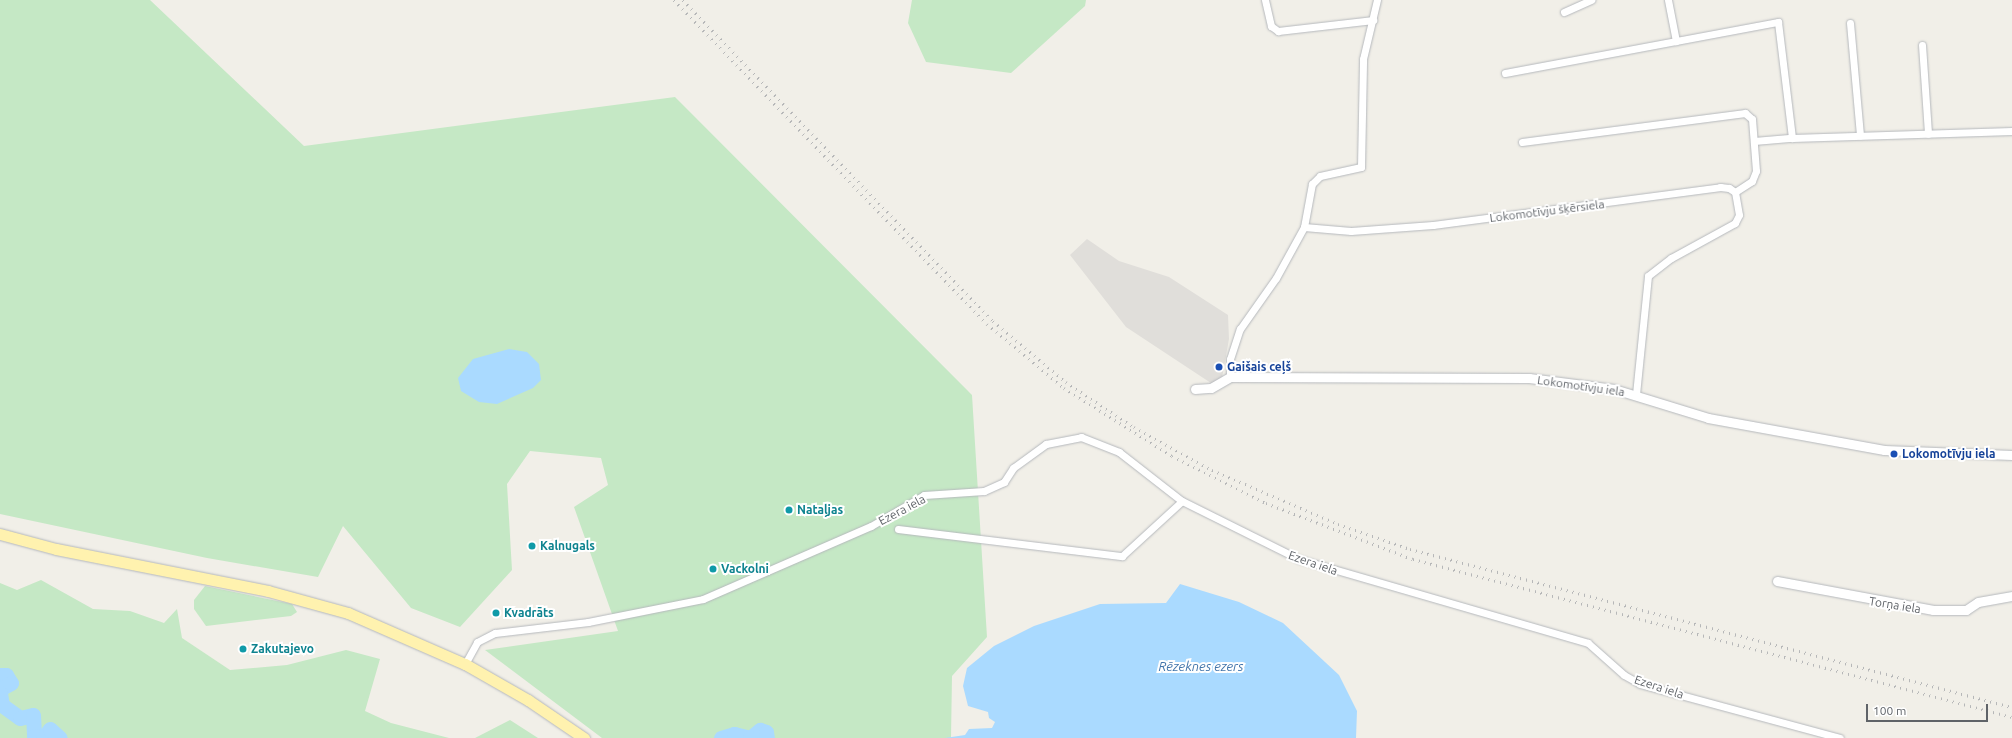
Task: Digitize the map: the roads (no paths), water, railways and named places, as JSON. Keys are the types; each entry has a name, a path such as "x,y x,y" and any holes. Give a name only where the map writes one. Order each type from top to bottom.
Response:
{"main road":[{"path":"0,534 56,549 291,596 411,637 465,664 528,700 584,738"}],"street":[{"path":"1265,0 1271,26 1278,31 1373,20"},
{"path":"1194,389 1211,388 1230,377 1230,359 1240,329 1276,278 1304,227 1310,189 1316,178 1355,171 1363,163 1364,59 1377,0"},
{"path":"1564,12 1591,0"},
{"path":"1668,0 1676,41"},
{"path":"1505,73 1778,22 1792,138"},
{"path":"1850,23 1860,136"},
{"path":"1922,45 1928,134"},
{"path":"1522,142 1743,112 1752,119 1754,141 1754,177 1735,192 1739,215 1734,223 1656,266 1648,276 1636,394"},
{"path":"1754,141 1792,138 2012,131"},
{"name":"Lokomotīvju šķērsiela","path":"1304,227 1357,231 1576,208 1720,187 1735,192"},
{"name":"Lokomotīvju iela","path":"1230,377 1529,378 1636,394 1708,418 1884,450 2012,455"},
{"name":"Ezera iela","path":"465,664 477,642 495,633 588,622 703,598 818,547 871,526 924,495 984,491 1004,482 1028,455 1064,438 1081,437 1104,443 1182,501 1299,559 1588,643 1624,675 1640,684 1840,738"},
{"path":"898,529 1122,556 1182,501"},
{"name":"Torņa iela","path":"1777,580 1933,610 1966,610 1978,602 2012,596"}],"water":[{"path":"509,349 527,352 539,364 541,380 533,388 497,404 479,402 461,391 458,378 473,359"},
{"name":"Rēzeknes ezers","path":"1180,584 1239,602 1283,623 1339,675 1357,711 1356,738 945,738 965,735 969,729 992,728 995,722 989,718 988,712 968,706 963,686 967,668 994,646 1034,626 1100,604 1166,603"}],"waterway":[{"path":"0,675 6,675 11,683 0,689"},
{"path":"0,693 2,705 20,718 33,715 34,736 43,738 50,729 60,738"},
{"path":"721,738 734,734 750,738 760,730 766,732 767,738"}],"railway":[{"path":"674,0 987,324 1064,388 1172,456 1266,503 1413,559 2012,717"},
{"path":"683,0 993,321 1066,382 1134,427 1212,470 1338,524 1410,549 2012,707"}],"place":[{"name":"Gaišais ceļš","path":"1219,367"},
{"name":"Lokomotīvju iela","path":"1894,454"},
{"name":"Nataļjas","path":"789,510"},
{"name":"Kalnugals","path":"532,546"},
{"name":"Vackolni","path":"713,569"},
{"name":"Kvadrāts","path":"496,613"},
{"name":"Zakutajevo","path":"243,649"}]}
